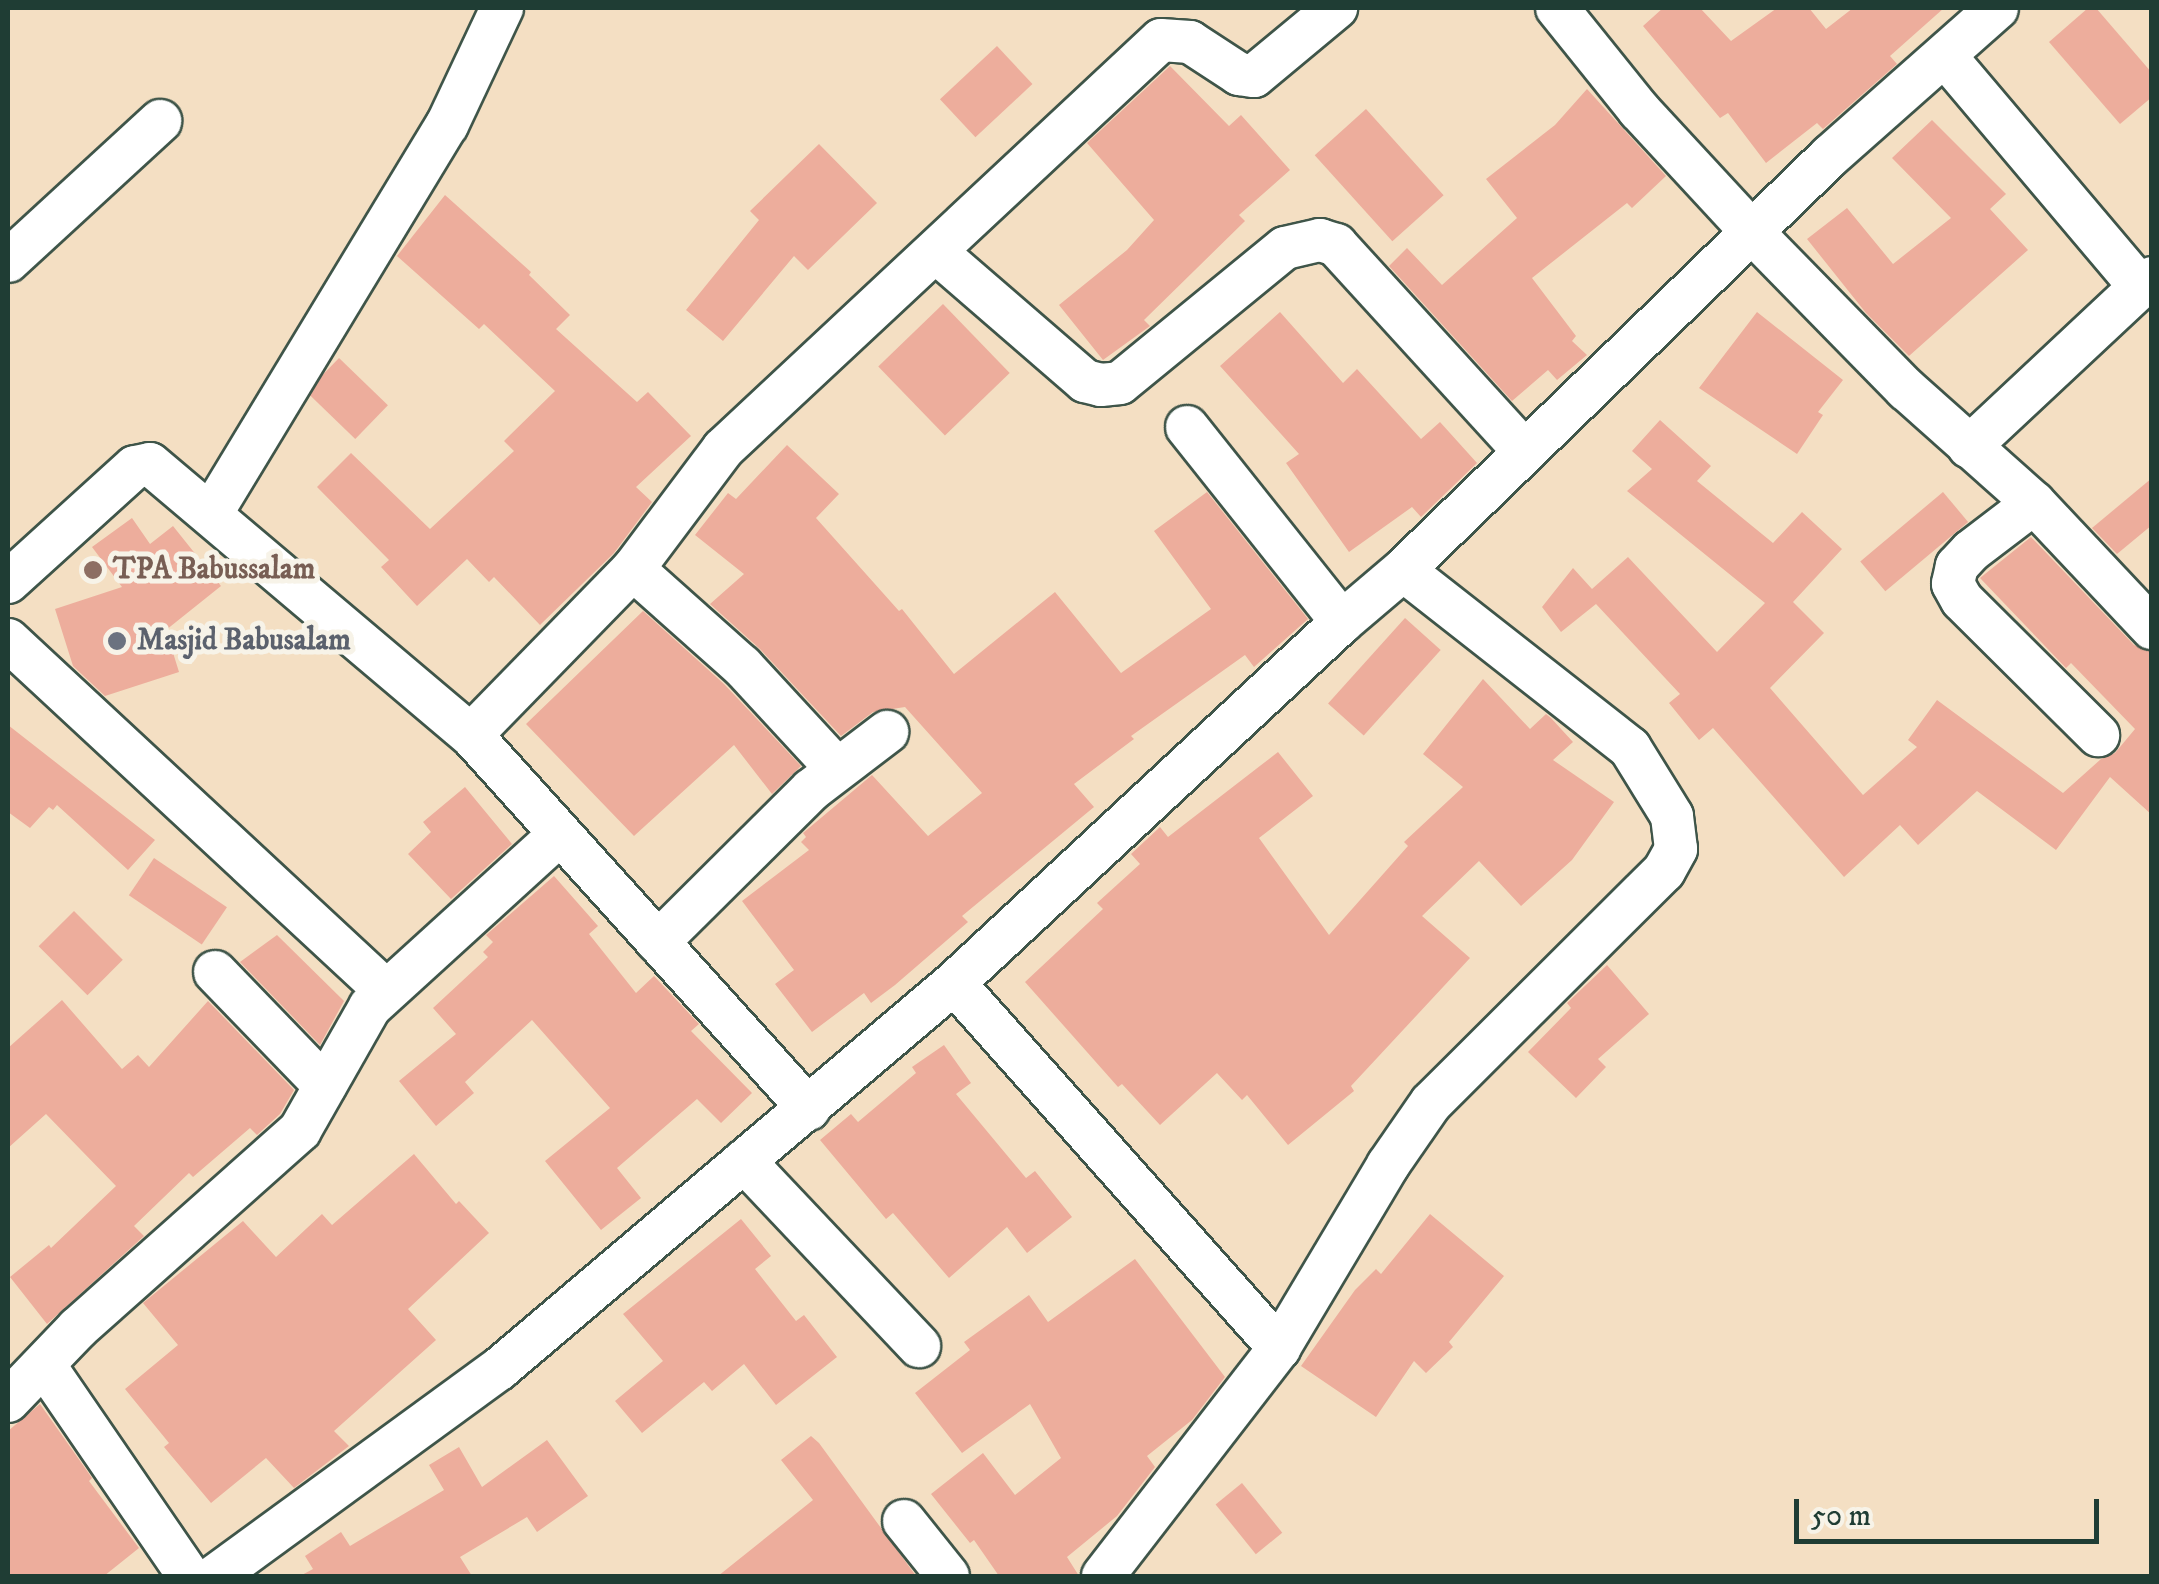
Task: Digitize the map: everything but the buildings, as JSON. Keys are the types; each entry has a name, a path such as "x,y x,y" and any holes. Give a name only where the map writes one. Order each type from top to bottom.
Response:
{"street":[{"path":"210,514 448,124 502,8"},
{"path":"471,735 633,569 723,449 1160,40 1190,42 1239,74 1254,76 1336,8"},
{"path":"1556,8 1639,110 1753,232 1969,447 2034,503 2152,628"},
{"path":"215,1576 499,1370 954,982 1403,570 1830,156 1997,8"},
{"path":"1944,56 2146,283 1969,447"},
{"path":"8,261 160,121"},
{"path":"936,252 1085,381 1101,385 1120,383 1285,248 1303,241 1336,245 1524,452"},
{"path":"1187,428 1342,622"},
{"path":"8,582 144,463 150,464 471,735 809,1108"},
{"path":"2034,503 1972,551 1957,566 1953,584 1962,600 2098,735"},
{"path":"633,569 742,666 836,768"},
{"path":"1103,1576 1279,1348 1388,1166 1431,1103 1664,871 1676,849 1672,816 1630,748 1403,570"},
{"path":"8,651 378,999"},
{"path":"658,942 836,768 887,732"},
{"path":"8,1401 46,1366 78,1328 300,1130 378,999 559,835"},
{"path":"215,972 325,1086"},
{"path":"954,982 1279,1348"},
{"path":"744,1162 919,1346"},
{"path":"46,1366 190,1576"},
{"path":"904,1522 948,1576"}],"place":[{"name":"TPA Babussalam","path":"93,570"},
{"name":"Masjid Babusalam","path":"117,641"}]}
